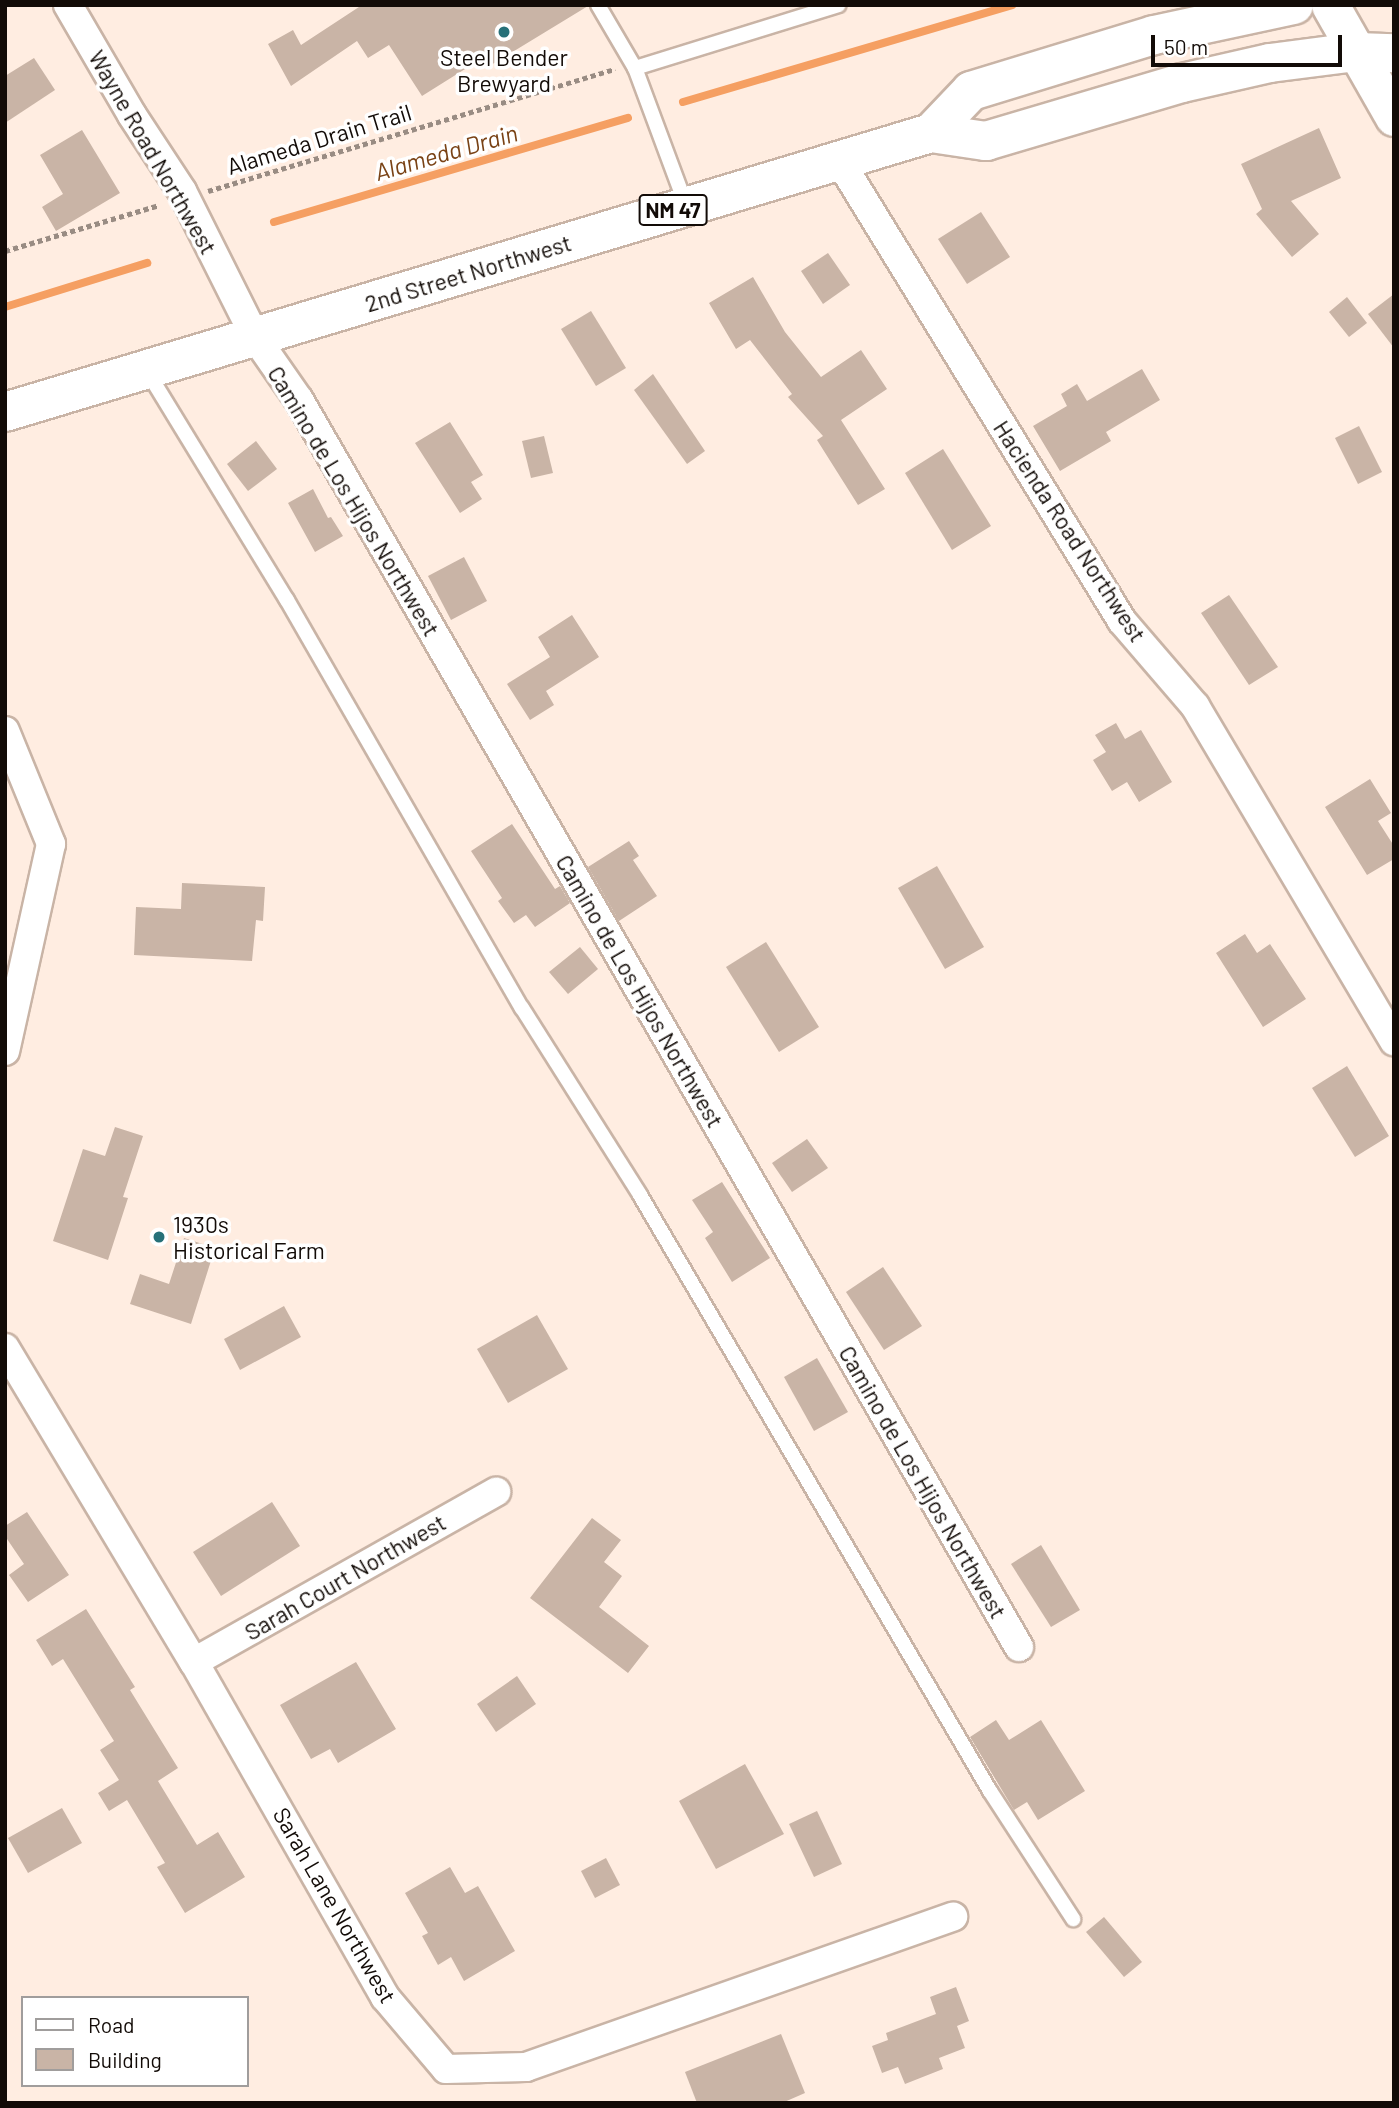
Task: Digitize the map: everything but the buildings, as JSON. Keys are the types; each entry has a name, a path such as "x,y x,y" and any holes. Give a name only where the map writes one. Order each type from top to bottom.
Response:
{"main road":[{"name":"2nd Street Northwest","path":"931,133 971,92 1154,35 1294,5"},
{"name":"2nd Street Northwest","path":"5,412 931,133 986,141 1182,83 1270,63 1356,52 1394,53"}],"street":[{"name":"Wayne Road Northwest","path":"68,5 132,115 182,191 255,337"},
{"path":"1331,5 1394,117"},
{"name":"Hacienda Road Northwest","path":"839,160 1122,621 1195,706 1394,1041"},
{"name":"Camino de Los Hijos Northwest","path":"255,337 299,400 1018,1647"},
{"path":"5,731 51,844 5,1051"},
{"name":"Sarah Lane Northwest","path":"5,1348 194,1662 385,1997 446,2069 526,2067 953,1917"},
{"name":"Sarah Court Northwest","path":"194,1662 496,1492"}],"lane":[{"path":"598,5 635,68 687,206"},
{"path":"635,68 838,5"},
{"path":"146,370 287,600 522,1008 640,1195 990,1791 1073,1919"}],"path":[{"name":"Alameda Drain Trail","path":"205,192 604,72"},
{"path":"5,251 165,203"}],"waterway":[{"name":"Alameda Drain","path":"683,102 1012,5"},
{"name":"Alameda Drain","path":"274,222 628,118"},
{"name":"Alameda Drain","path":"5,307 147,263"}],"place":[{"name":"Steel Bender Brewyard","path":"504,32"},
{"name":"1930s Historical Farm","path":"159,1237"}]}
